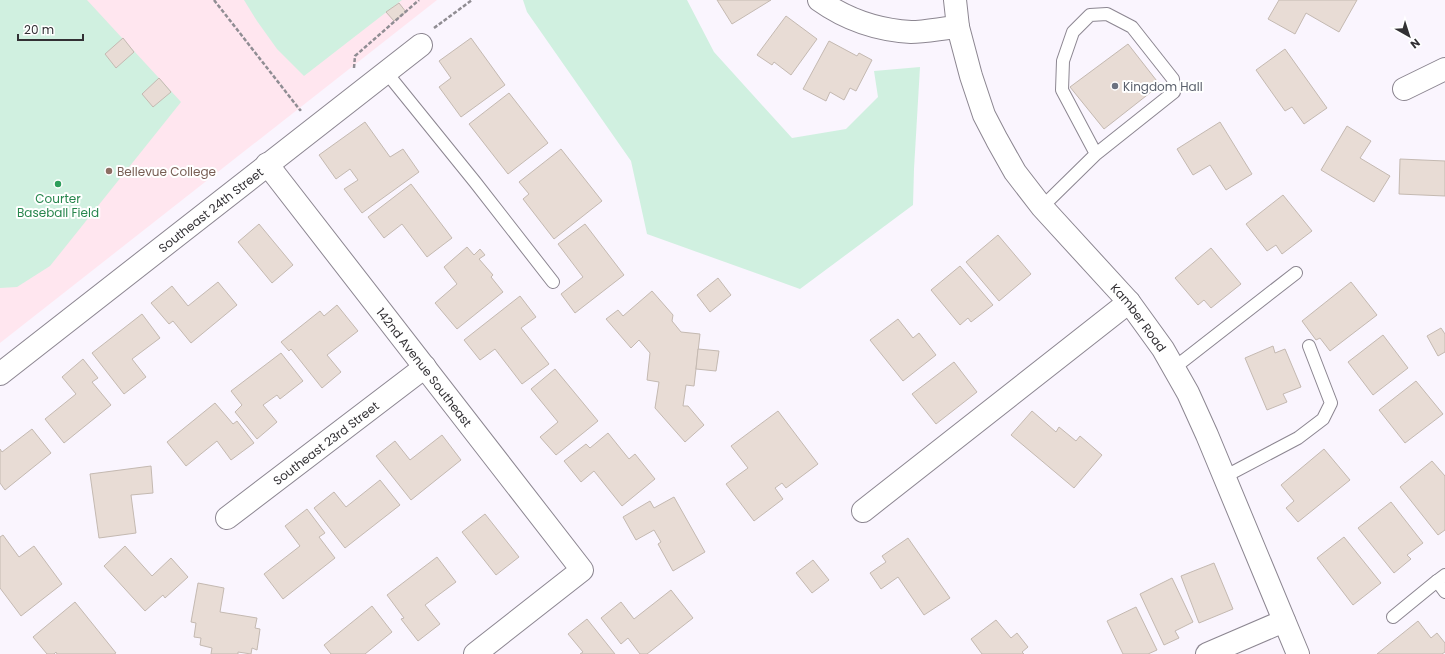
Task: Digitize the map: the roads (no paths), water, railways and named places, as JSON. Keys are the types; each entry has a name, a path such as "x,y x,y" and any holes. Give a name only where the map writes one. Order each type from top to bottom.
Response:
{"street":[{"path":"819,0 852,20 881,28 913,32 958,26"},
{"name":"Kamber Road","path":"955,0 958,26 971,76 984,115 1015,172 1042,207 1129,302 1163,349 1188,393 1298,654"},
{"name":"Southeast 24th Street","path":"0,374 421,45"},
{"path":"1404,89 1445,69"},
{"name":"142nd Avenue Southeast","path":"267,164 582,570 475,654"},
{"path":"863,511 1129,302"},
{"name":"Southeast 23rd Street","path":"227,518 425,367"},
{"path":"1207,654 1284,621"}],"lane":[{"path":"1042,207 1096,154 1174,92 1173,79 1132,27 1107,14 1090,16 1074,32 1063,61 1062,90 1096,154"},
{"path":"386,72 553,282"},
{"path":"1174,368 1296,273"},
{"path":"1224,477 1298,438 1323,419 1331,403 1309,346"},
{"path":"1393,617 1441,578 1445,592"}],"place":[{"name":"Kingdom Hall","path":"1115,86"},
{"name":"Bellevue College","path":"109,171"},
{"name":"Courter Baseball Field","path":"58,184"}]}
